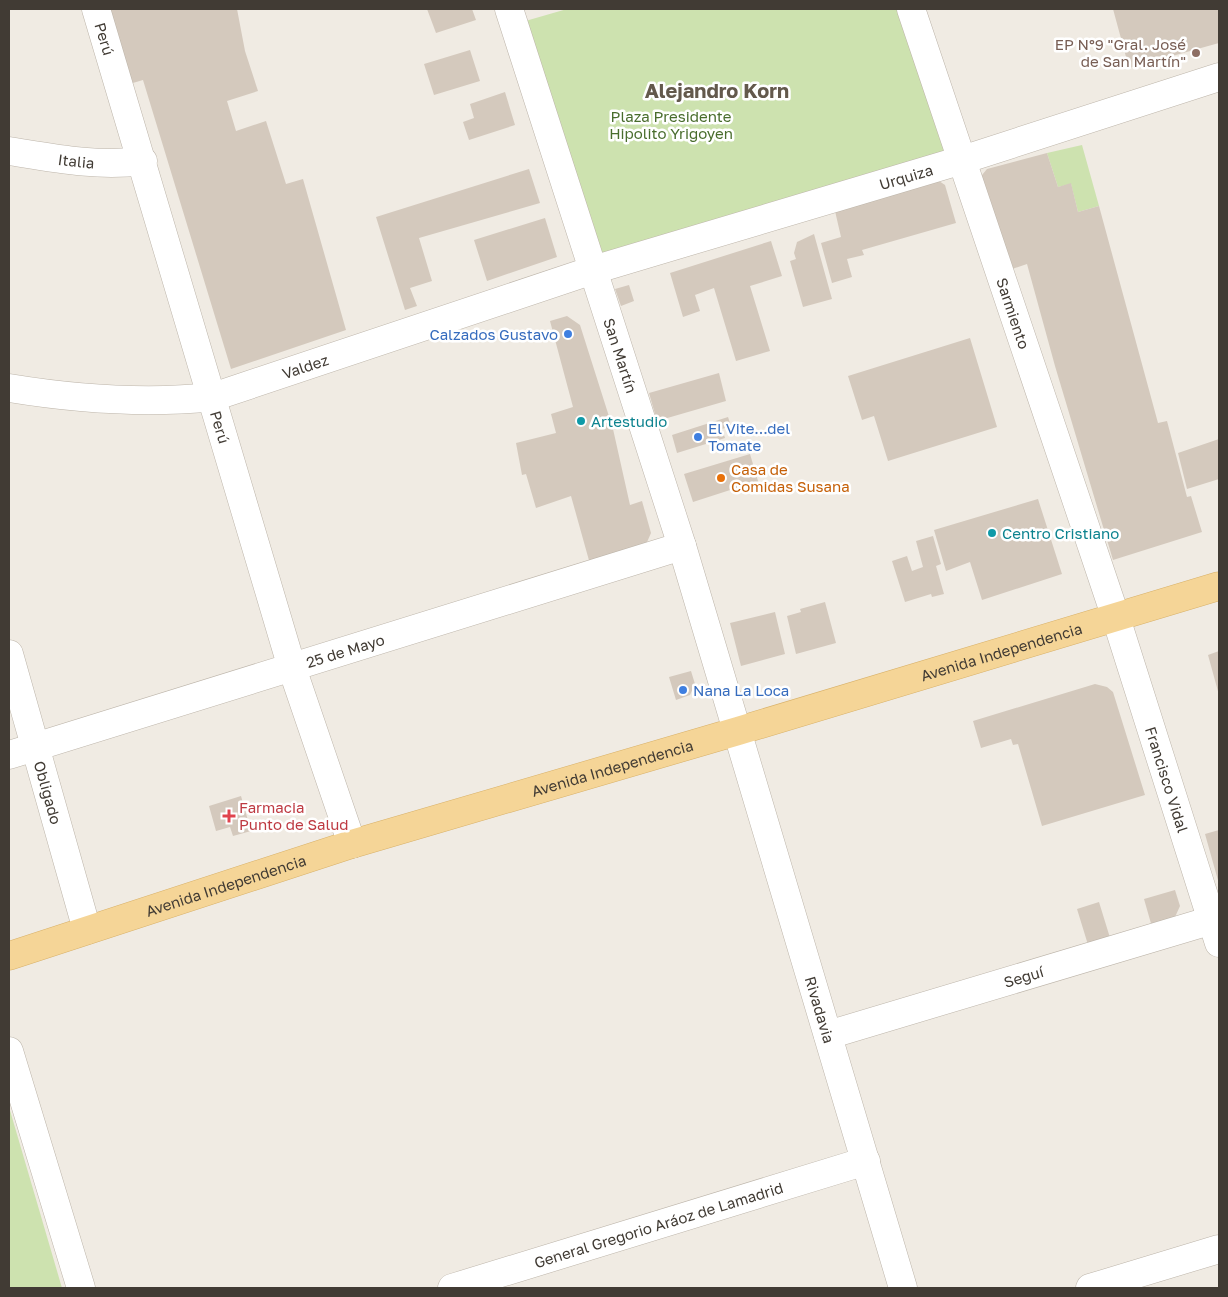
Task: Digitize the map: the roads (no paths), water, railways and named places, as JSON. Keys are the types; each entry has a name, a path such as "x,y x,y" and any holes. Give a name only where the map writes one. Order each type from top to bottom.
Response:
{"main road":[{"name":"Avenida Independencia","path":"9,956 352,844 738,731 1219,586"}],"street":[{"name":"Perú","path":"96,9 143,161 292,668 352,844"},
{"name":"San Martín","path":"509,9 682,546 738,731"},
{"name":"Sarmiento","path":"911,9 1116,618"},
{"name":"Urquiza","path":"593,270 962,160 1219,77"},
{"name":"Italia","path":"9,151 91,163 118,164 143,161"},
{"name":"Valdez","path":"9,388 83,398 181,400 213,397 593,270"},
{"name":"25 de Mayo","path":"9,755 682,546"},
{"name":"Francisco Vidal","path":"1116,618 1217,927"},
{"name":"Obligado","path":"9,654 87,930"},
{"name":"Rivadavia","path":"738,731 903,1288"},
{"name":"Seguí","path":"828,1035 1217,927"},
{"path":"9,1051 81,1288"},
{"name":"General Gregorio Aráoz de Lamadrid","path":"452,1288 866,1161"},
{"path":"1090,1288 1219,1249"}],"place":[{"name":"EP N°9 \"Gral. José de San Martín\"","path":"1196,53"},
{"name":"Calzados Gustavo","path":"568,334"},
{"name":"Artestudio","path":"581,421"},
{"name":"El Vite...del Tomate","path":"698,437"},
{"name":"Casa de Comidas Susana","path":"721,478"},
{"name":"Centro Cristiano","path":"992,533"},
{"name":"Nana La Loca","path":"683,690"},
{"name":"Farmacia Punto de Salud","path":"229,816"}],"district":[{"name":"Alejandro Korn","path":"717,90"}],"park label":[{"name":"Plaza Presidente Hipolito Yrigoyen","path":"671,124"}]}
